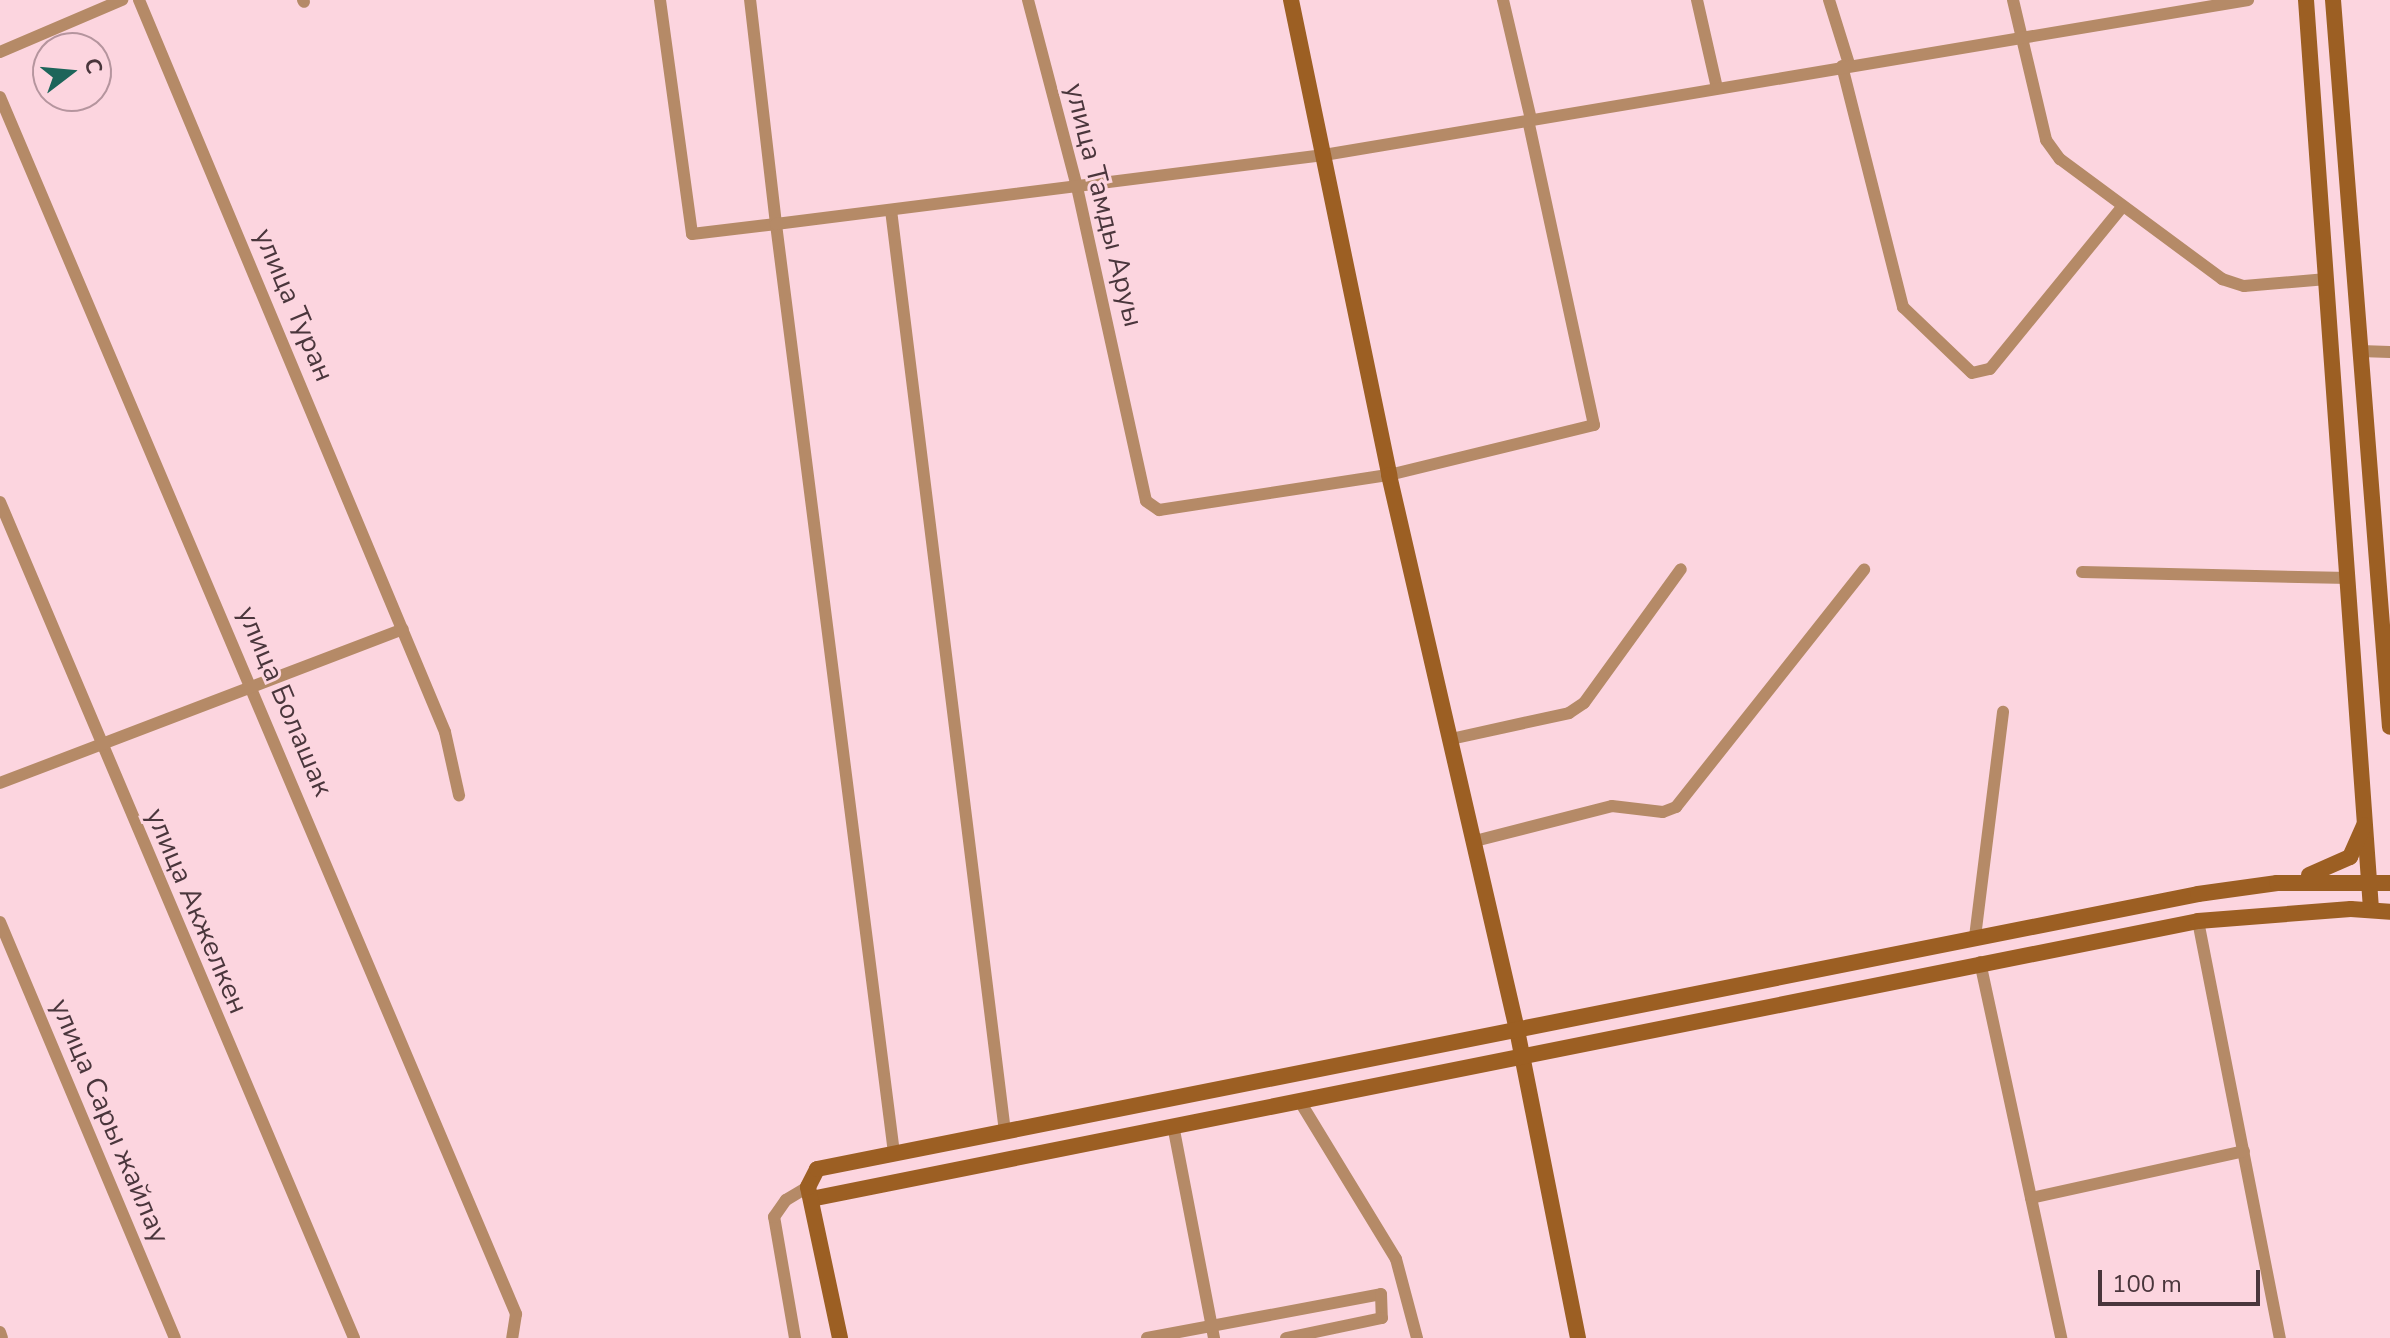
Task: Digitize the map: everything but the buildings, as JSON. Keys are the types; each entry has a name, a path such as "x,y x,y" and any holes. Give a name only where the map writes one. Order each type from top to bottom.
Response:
{"street":[{"path":"0,52 122,0"},
{"name":"улица Туран","path":"139,0 445,732 459,795"},
{"path":"660,0 692,234 1324,155 1846,65 2248,0"},
{"path":"750,0 894,1153"},
{"name":"улица Тамды Аруы","path":"1028,0 1077,187 1146,501 1159,510 1389,475 1594,425 1530,120"},
{"path":"1291,0 1389,475 1512,1004 1578,1338"},
{"path":"1503,0 1530,120"},
{"path":"1697,0 1717,88"},
{"path":"1829,0 1903,307 1972,373 1990,369 2123,206"},
{"path":"2013,0 2018,37 2051,150 2123,206 2233,284 2327,279"},
{"path":"2306,0 2367,815 2371,910"},
{"path":"2333,0 2360,351 2383,551 2390,727"},
{"name":"улица Болашак","path":"0,97 253,684 516,1314 514,1333"},
{"path":"891,210 1005,1132"},
{"path":"2360,351 2390,352"},
{"name":"улица Акжелкен","path":"0,502 100,745 354,1338"},
{"path":"1451,739 1569,713 1584,703 1681,569"},
{"path":"1475,841 1612,806 1663,812 1676,807 1864,570"},
{"path":"2082,572 2349,578"},
{"path":"0,783 403,629"},
{"path":"1975,937 2003,712"},
{"path":"840,1338 810,1193 817,1169 1975,937 2277,883 2333,869 2350,857 2367,815"},
{"path":"2277,883 2390,883"},
{"path":"795,1338 774,1217 786,1200 810,1193 1173,1125 2198,921 2371,910 2390,912"},
{"path":"2198,921 2280,1338"},
{"name":"улица Сары жайлау","path":"0,922 175,1338"},
{"path":"1980,962 2061,1338"},
{"path":"1493,1035 1512,1004"},
{"path":"1512,1004 1542,1025"},
{"path":"1299,1100 1396,1259 1417,1338"},
{"path":"1173,1125 1212,1332"},
{"path":"2031,1198 2244,1151"},
{"path":"1147,1338 1212,1332 1381,1294 1382,1318 1286,1338"},
{"path":"0,1332 2,1338"}]}
